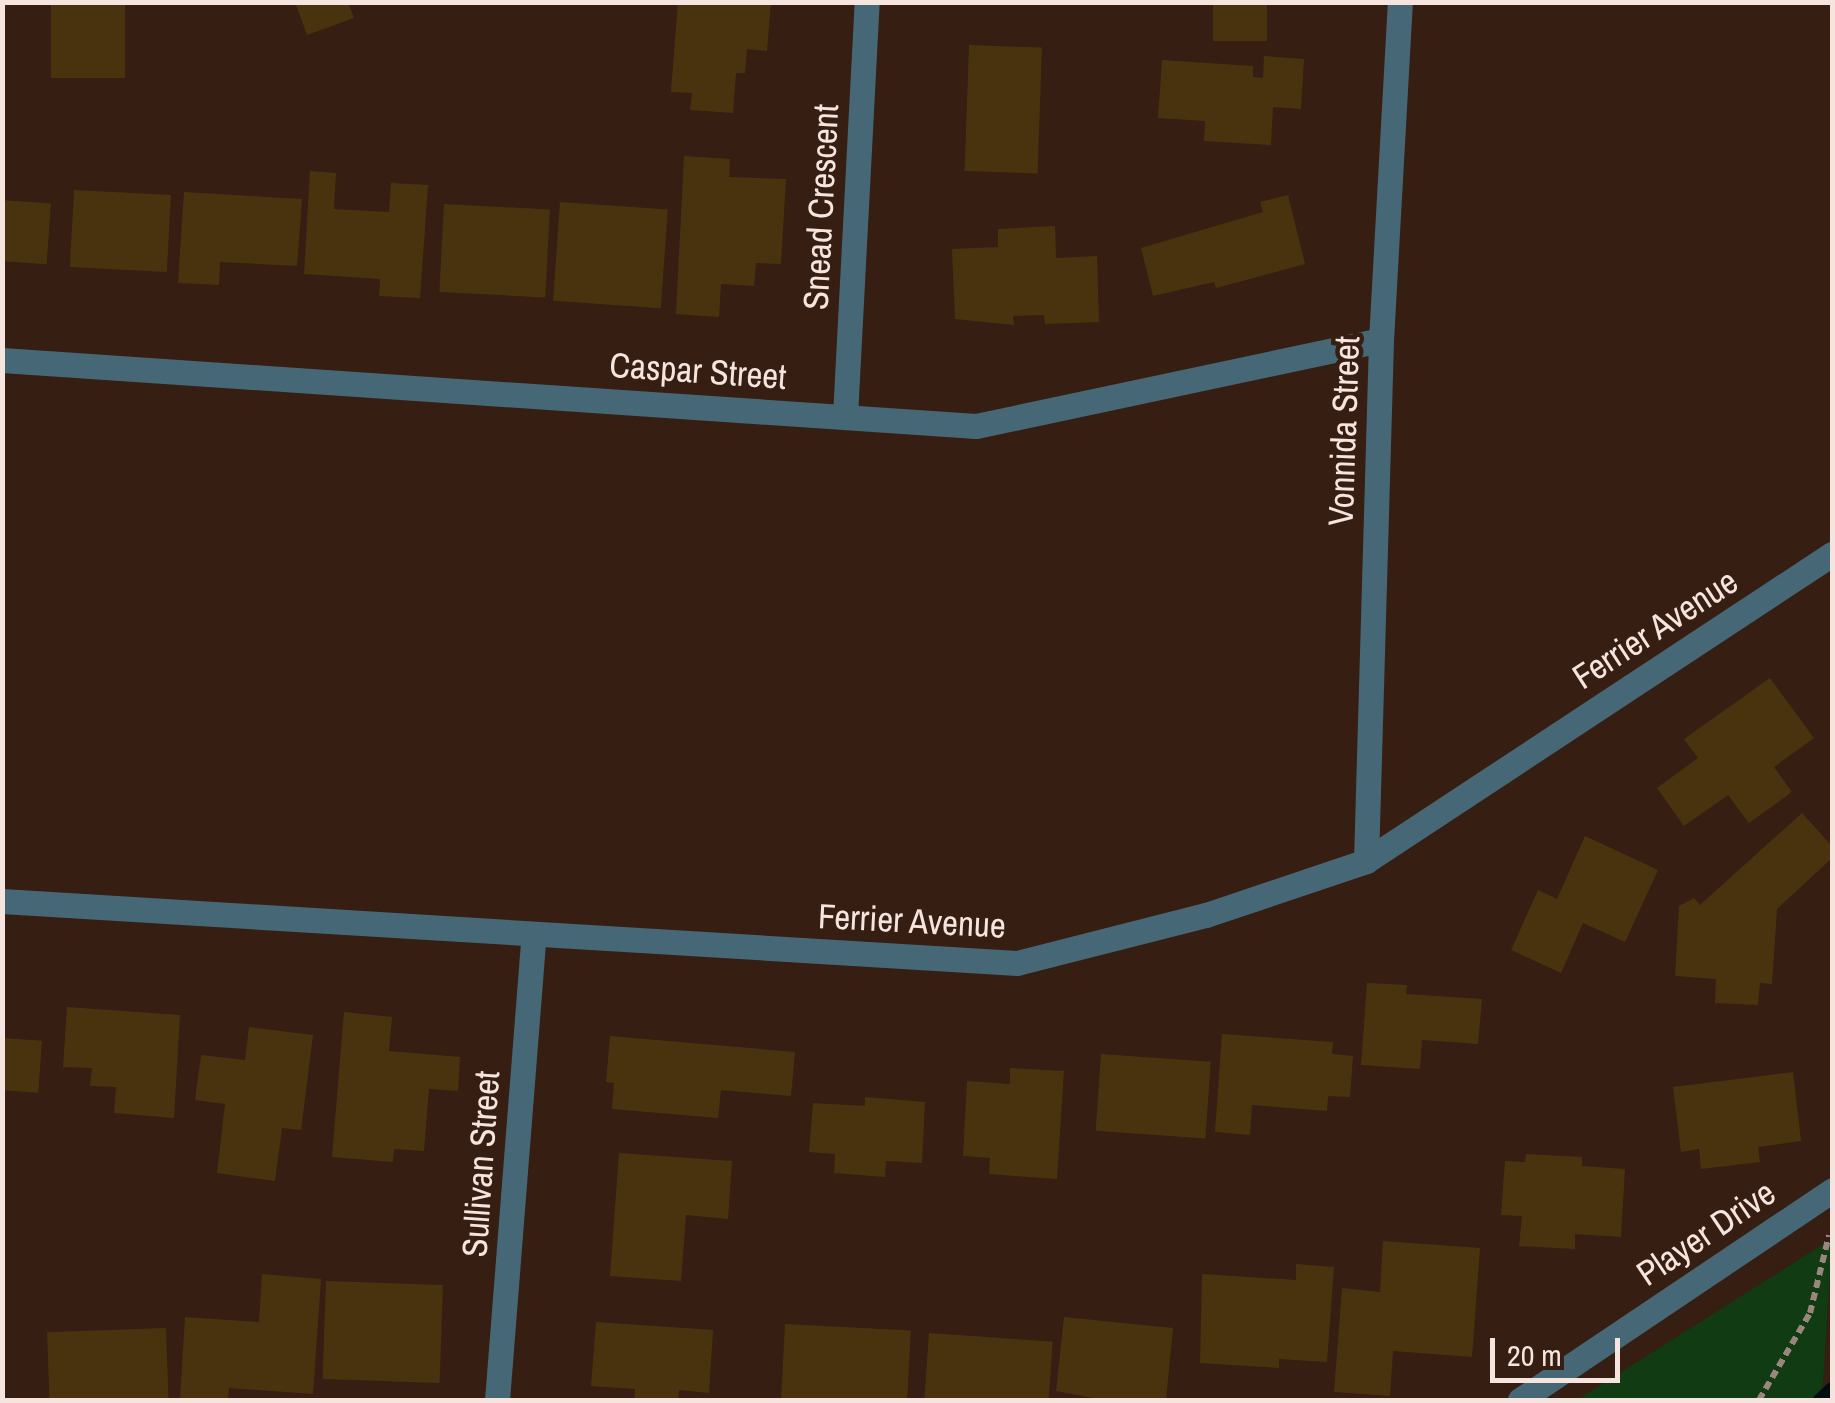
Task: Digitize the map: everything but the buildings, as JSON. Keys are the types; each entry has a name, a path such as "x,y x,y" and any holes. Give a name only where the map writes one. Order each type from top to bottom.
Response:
{"street":[{"name":"Snead Crescent","path":"845,416 868,2"},
{"name":"Vonnida Street","path":"1366,861 1381,340 1400,2"},
{"name":"Caspar Street","path":"2,360 976,426 1030,419 1381,340"},
{"name":"Ferrier Avenue","path":"2,901 1017,963 1206,916 1366,861 1832,554"},
{"name":"Sullivan Street","path":"497,1400 534,934"},
{"name":"Player Drive","path":"1520,1400 1832,1190"}],"path":[{"path":"1759,1400 1810,1313 1832,1224"}],"green space":[{"path":"1832,1239 1822,1400 1577,1400 1806,1255"}],"waterway":[{"path":"1819,1400 1832,1388"}]}
